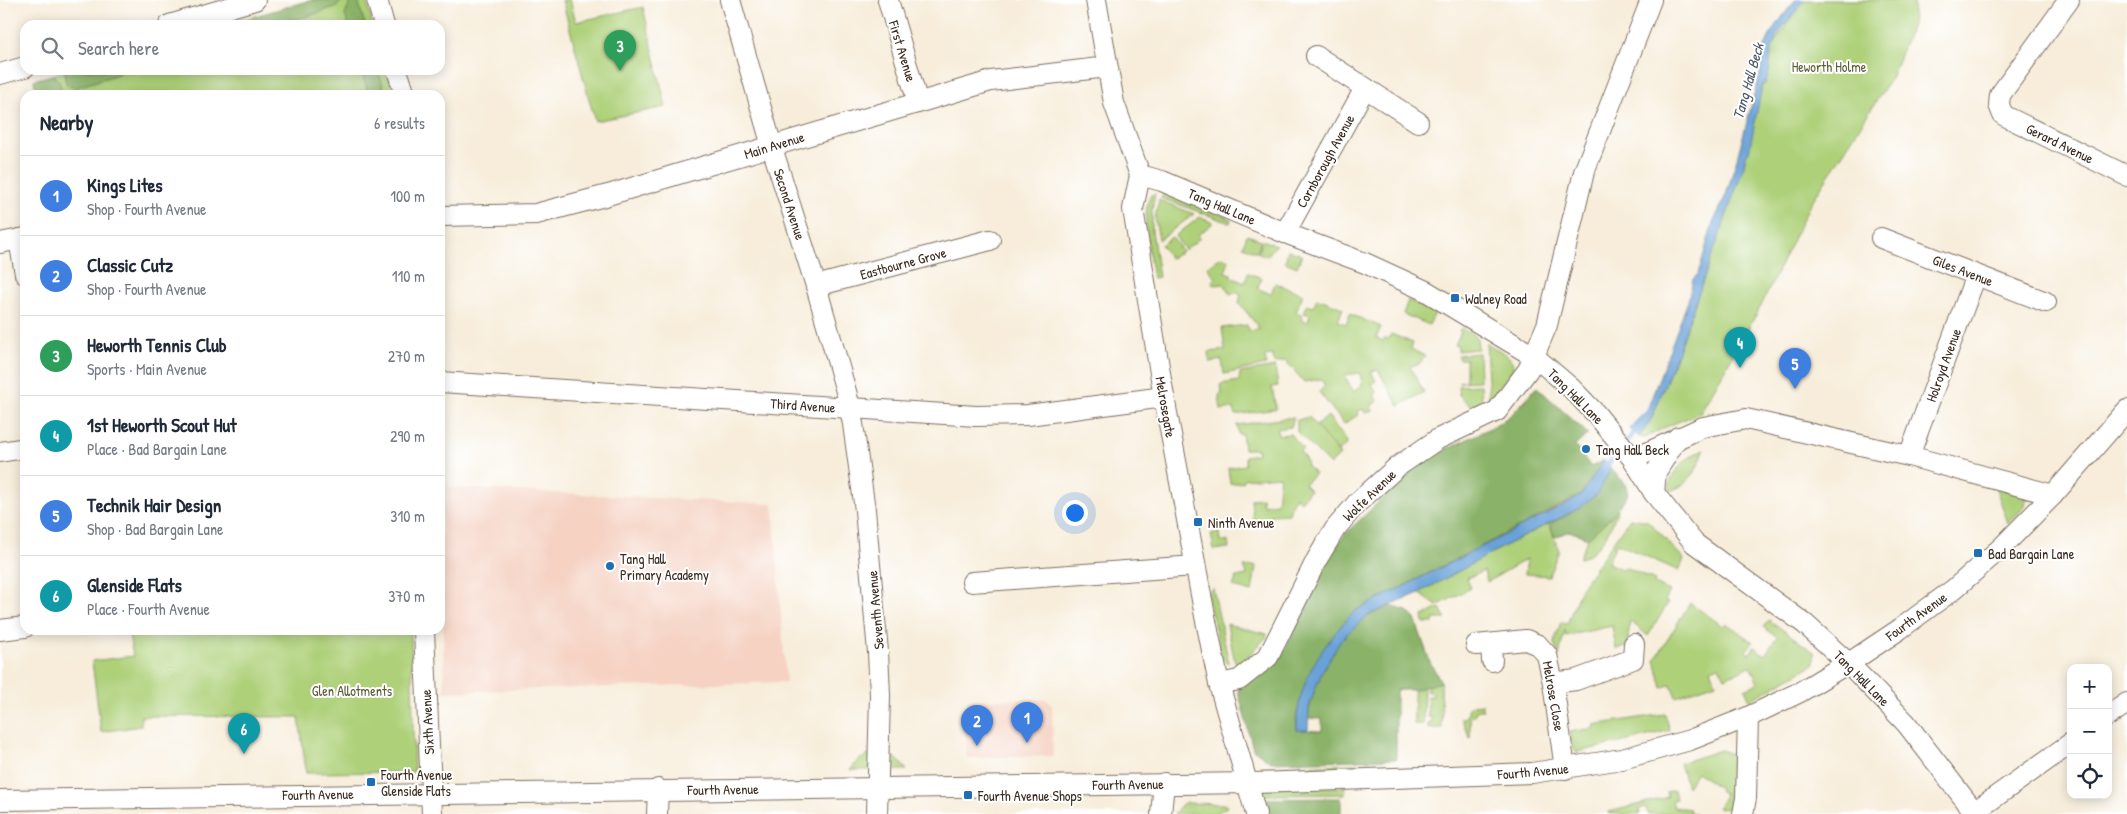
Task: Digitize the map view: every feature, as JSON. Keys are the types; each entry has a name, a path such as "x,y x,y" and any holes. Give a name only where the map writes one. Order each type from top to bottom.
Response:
{"street":[{"path":"186,20 255,0"},
{"path":"377,0 383,20"},
{"name":"Second Avenue","path":"730,0 772,145 816,286 850,408"},
{"name":"First Avenue","path":"888,0 918,103"},
{"path":"1096,0 1114,104 1140,175"},
{"path":"1535,357 1547,326 1584,172 1651,0"},
{"name":"Gerard Avenue","path":"2069,0 2000,95 1998,105 2003,115 2127,176"},
{"path":"1316,56 1418,122"},
{"name":"Main Avenue","path":"445,216 536,214 608,195 991,81 1107,67"},
{"path":"0,74 20,68"},
{"path":"399,75 403,90"},
{"name":"Cornborough Avenue","path":"1285,233 1365,88"},
{"name":"Tang Hall Lane","path":"1140,175 1162,181 1285,233 1364,263 1426,291 1535,357 1570,388 1614,435 1633,459 1654,493 1694,543 1805,624 1848,662 1906,724 1975,813"},
{"name":"Melrosegate","path":"1140,175 1133,208 1164,397 1219,684 1256,814"},
{"path":"0,243 20,238"},
{"name":"Giles Avenue","path":"1881,238 2046,302"},
{"name":"Eastbourne Grove","path":"816,286 990,240"},
{"name":"Holroyd Avenue","path":"1909,456 1976,275"},
{"name":"Wolfe Avenue","path":"1219,684 1239,680 1268,657 1317,559 1335,529 1357,503 1397,467 1438,440 1497,411 1517,386 1535,357"},
{"name":"Third Avenue","path":"445,382 976,416 1028,415 1164,397"},
{"name":"Seventh Avenue","path":"850,408 874,588 880,695 877,814"},
{"path":"1633,459 1703,427 1746,419 1909,456 2053,495 2127,410"},
{"path":"1654,493 1656,472 1678,437"},
{"path":"0,452 20,449"},
{"name":"Fourth Avenue","path":"0,800 658,789 1247,783 1472,776 1565,769 1622,760 1690,740 1748,718 1800,692 1900,629 1954,589 2002,547 2053,495"},
{"path":"972,582 1195,566"},
{"path":"0,630 20,628"},
{"name":"Sixth Avenue","path":"424,635 432,814"},
{"name":"Melrose Close","path":"1486,650 1526,640 1538,645 1547,655 1553,682 1565,769"},
{"path":"1553,682 1576,680 1636,657"},
{"path":"2112,713 2127,703"},
{"path":"1743,814 1746,798 1748,718"},
{"path":"1975,813 2067,746"},
{"path":"1162,814 1164,783"},
{"path":"657,814 658,789"}],"shaded area":[{"name":"Tang Hall Primary Academy","path":"445,487 773,504 786,682 444,692"},
{"name":"Fourth Avenue Shops","path":"1046,699 1052,706 1053,756 967,758 965,718 967,715 967,700"}],"green space":[{"path":"311,0 366,0 372,20 242,20"},
{"path":"311,0 343,0 336,7 299,19 242,20"},
{"path":"351,0 358,0 364,20 346,20 345,15"},
{"path":"562,0 570,0 576,22 643,7 666,107 595,121"},
{"name":"Heworth Holme","path":"1805,0 1914,0 1912,25 1891,78 1809,206 1761,306 1700,413 1645,438 1639,437 1652,418 1678,351 1743,169 1762,86 1766,83 1772,47"},
{"path":"52,75 389,75 393,90 36,90 34,80"},
{"path":"53,75 59,81 62,90 36,90 34,80"},
{"path":"65,75 115,75 75,88 67,85"},
{"path":"363,75 380,75 384,90 367,90"},
{"path":"1165,192 1231,219 1230,223 1161,198"},
{"path":"1155,194 1152,210 1152,231 1159,277 1153,278 1146,213 1151,195"},
{"path":"1159,200 1194,214 1159,240 1155,218"},
{"path":"1200,217 1213,223 1198,235 1200,238 1185,250 1175,236"},
{"path":"1247,235 1261,240 1257,252 1243,246"},
{"path":"1172,237 1182,251 1171,259 1161,245"},
{"path":"1262,240 1276,245 1267,256 1258,253"},
{"path":"1288,250 1302,255 1297,267 1285,262"},
{"path":"1221,257 1229,260 1225,272 1231,274 1231,277 1245,283 1248,273 1262,278 1257,288 1271,294 1275,283 1303,294 1296,312 1303,315 1302,320 1308,322 1310,315 1304,313 1307,305 1313,307 1317,298 1343,308 1338,321 1346,324 1350,314 1381,327 1376,338 1383,341 1385,338 1388,340 1391,334 1413,343 1411,349 1425,356 1419,364 1410,366 1424,392 1399,406 1378,370 1371,371 1376,381 1372,384 1377,393 1374,395 1378,401 1371,406 1373,411 1365,413 1363,409 1357,412 1358,415 1344,424 1319,392 1325,386 1321,379 1304,382 1286,361 1274,363 1273,355 1265,356 1266,365 1224,374 1222,360 1210,362 1209,352 1225,350 1222,328 1247,325 1249,331 1260,329 1239,303 1241,294 1237,292 1230,294 1224,284 1214,285 1211,282 1216,278 1207,267","holes":["1360,373 1362,385 1354,392 1344,375"]},
{"path":"1408,300 1435,313 1429,325 1403,314"},
{"path":"1461,328 1477,337 1478,349 1458,351 1458,345 1455,345"},
{"path":"1486,343 1508,356 1513,364 1513,369 1489,399"},
{"path":"1479,353 1480,381 1458,382 1466,381 1466,359 1459,359 1458,355"},
{"path":"1275,367 1278,386 1272,387 1276,409 1235,415 1233,408 1221,410 1219,395 1222,394 1221,384 1239,381 1240,373"},
{"path":"1481,385 1482,401 1471,406 1459,395 1458,386"},
{"path":"1537,387 1588,434 1575,446 1591,467 1604,460 1581,495 1355,611 1340,627 1296,715 1297,730 1322,731 1322,719 1308,718 1310,704 1321,675 1337,646 1358,623 1373,614 1391,606 1407,611 1415,619 1430,662 1441,682 1414,690 1396,690 1396,759 1271,762 1253,749 1238,691 1241,684 1269,670 1283,654 1311,587 1344,535 1405,477 1433,456 1498,424 1512,414"},
{"path":"1328,416 1348,443 1338,452 1316,426"},
{"path":"1294,417 1291,427 1277,429 1278,435 1290,434 1303,449 1300,452 1308,463 1306,465 1315,474 1304,484 1310,490 1301,501 1296,497 1292,502 1289,514 1270,515 1271,519 1253,522 1251,499 1262,498 1263,505 1277,503 1280,476 1244,479 1243,482 1230,484 1228,468 1245,465 1245,456 1258,454 1257,449 1244,449 1242,434 1238,434 1237,425"},
{"path":"1309,417 1340,455 1330,465 1297,432 1297,420"},
{"path":"1704,449 1696,469 1688,481 1669,491 1672,477 1680,466 1691,456"},
{"path":"1611,469 1625,483 1628,494 1613,515 1588,538 1569,531 1555,537 1549,524 1564,517 1597,494"},
{"path":"1995,486 2027,495 2025,507 2008,523"},
{"path":"1618,509 1599,546 1586,556 1579,558 1588,538"},
{"path":"1630,518 1648,521 1684,559 1679,571 1616,543 1608,563 1623,570 1625,567 1655,580 1654,584 1670,591 1665,601 1668,603 1648,636 1630,621 1627,647 1616,649 1612,626 1566,636 1565,630 1559,657 1554,643 1561,622 1567,624 1581,588"},
{"path":"1549,524 1559,550 1549,576 1525,574 1527,559 1487,582 1484,571 1467,578 1471,588 1437,606 1419,593 1512,542"},
{"path":"1219,532 1220,541 1228,541 1229,548 1214,550 1211,534"},
{"path":"1256,566 1252,592 1233,587 1236,577 1247,575 1244,567"},
{"path":"1213,588 1229,663 1222,659 1207,593"},
{"path":"1690,603 1723,626 1726,623 1753,642 1746,651 1749,654 1754,647 1765,655 1777,637 1763,627 1769,620 1814,652 1814,664 1750,700 1745,689 1758,683 1750,666 1725,678 1719,666 1710,669 1716,683 1676,697 1671,684 1662,688 1655,660"},
{"path":"1440,608 1446,619 1434,619 1433,623 1424,623 1423,616"},
{"path":"1227,624 1267,634 1266,638 1244,660 1235,663"},
{"name":"Glen Allotments","path":"129,635 411,635 414,772 306,773 299,717 141,716 141,726 101,732 92,661 133,656"},
{"path":"1441,682 1442,728 1428,728 1428,724 1431,723 1431,717 1428,717 1427,696 1433,696 1433,692 1427,692 1427,685"},
{"path":"1424,686 1423,724 1414,724 1414,690"},
{"path":"1483,704 1481,706 1483,710 1478,710 1470,719 1470,738 1461,718 1466,718 1468,709 1472,705"},
{"path":"1665,714 1670,730 1577,752 1572,748 1569,732 1594,728 1593,725"},
{"path":"1721,750 1733,755 1728,809 1717,808 1725,795 1719,791 1720,788 1697,772 1687,787 1680,763"},
{"path":"871,755 870,770 850,770 859,760"},
{"path":"888,756 896,758 907,770 891,770 887,767"},
{"path":"1361,764 1357,769 1265,771 1260,769 1261,767"},
{"path":"1345,787 1345,794 1263,795 1261,788"},
{"path":"1674,790 1676,799 1672,801 1674,807 1690,809 1689,812 1697,814 1648,814 1646,807 1639,809 1640,814 1609,814 1609,812 1668,797 1667,792"},
{"path":"1341,798 1341,814 1270,814 1266,800 1267,799"},
{"path":"1186,803 1225,804 1227,807 1214,814 1174,814 1181,805"}],"water":[{"path":"1795,0 1805,0 1786,23 1774,42 1769,74 1762,86 1749,152 1746,155 1743,169 1678,351 1652,418 1639,437 1629,428 1647,410 1688,301 1693,279 1698,274 1713,223 1726,195 1737,158 1760,74 1764,48 1772,31"},
{"path":"1604,460 1611,469 1597,494 1580,508 1512,542 1419,593 1369,615 1350,631 1340,642 1323,670 1309,707 1308,730 1297,730 1301,696 1313,665 1332,637 1355,611 1570,502 1581,495"}],"waterway":[{"name":"Tang Hall Beck","path":"1625,443 1638,428"},
{"name":"Tang Hall Beck","path":"1605,468 1620,450"}],"place":[{"name":"Heworth Tennis Club","path":"620,71"},
{"name":"Walney Road","path":"1455,298"},
{"name":"1st Heworth Scout Hut","path":"1740,368"},
{"name":"Technik Hair Design","path":"1795,389"},
{"name":"Tang Hall Beck","path":"1586,449"},
{"name":"Ninth Avenue","path":"1198,522"},
{"name":"Bad Bargain Lane","path":"1978,553"},
{"name":"Tang Hall Primary Academy","path":"610,566"},
{"name":"Kings Lites","path":"1027,743"},
{"name":"Classic Cutz","path":"977,746"},
{"name":"Glenside Flats","path":"244,754"},
{"name":"Fourth Avenue Glenside Flats","path":"371,782"},
{"name":"Fourth Avenue Shops","path":"968,795"}]}
